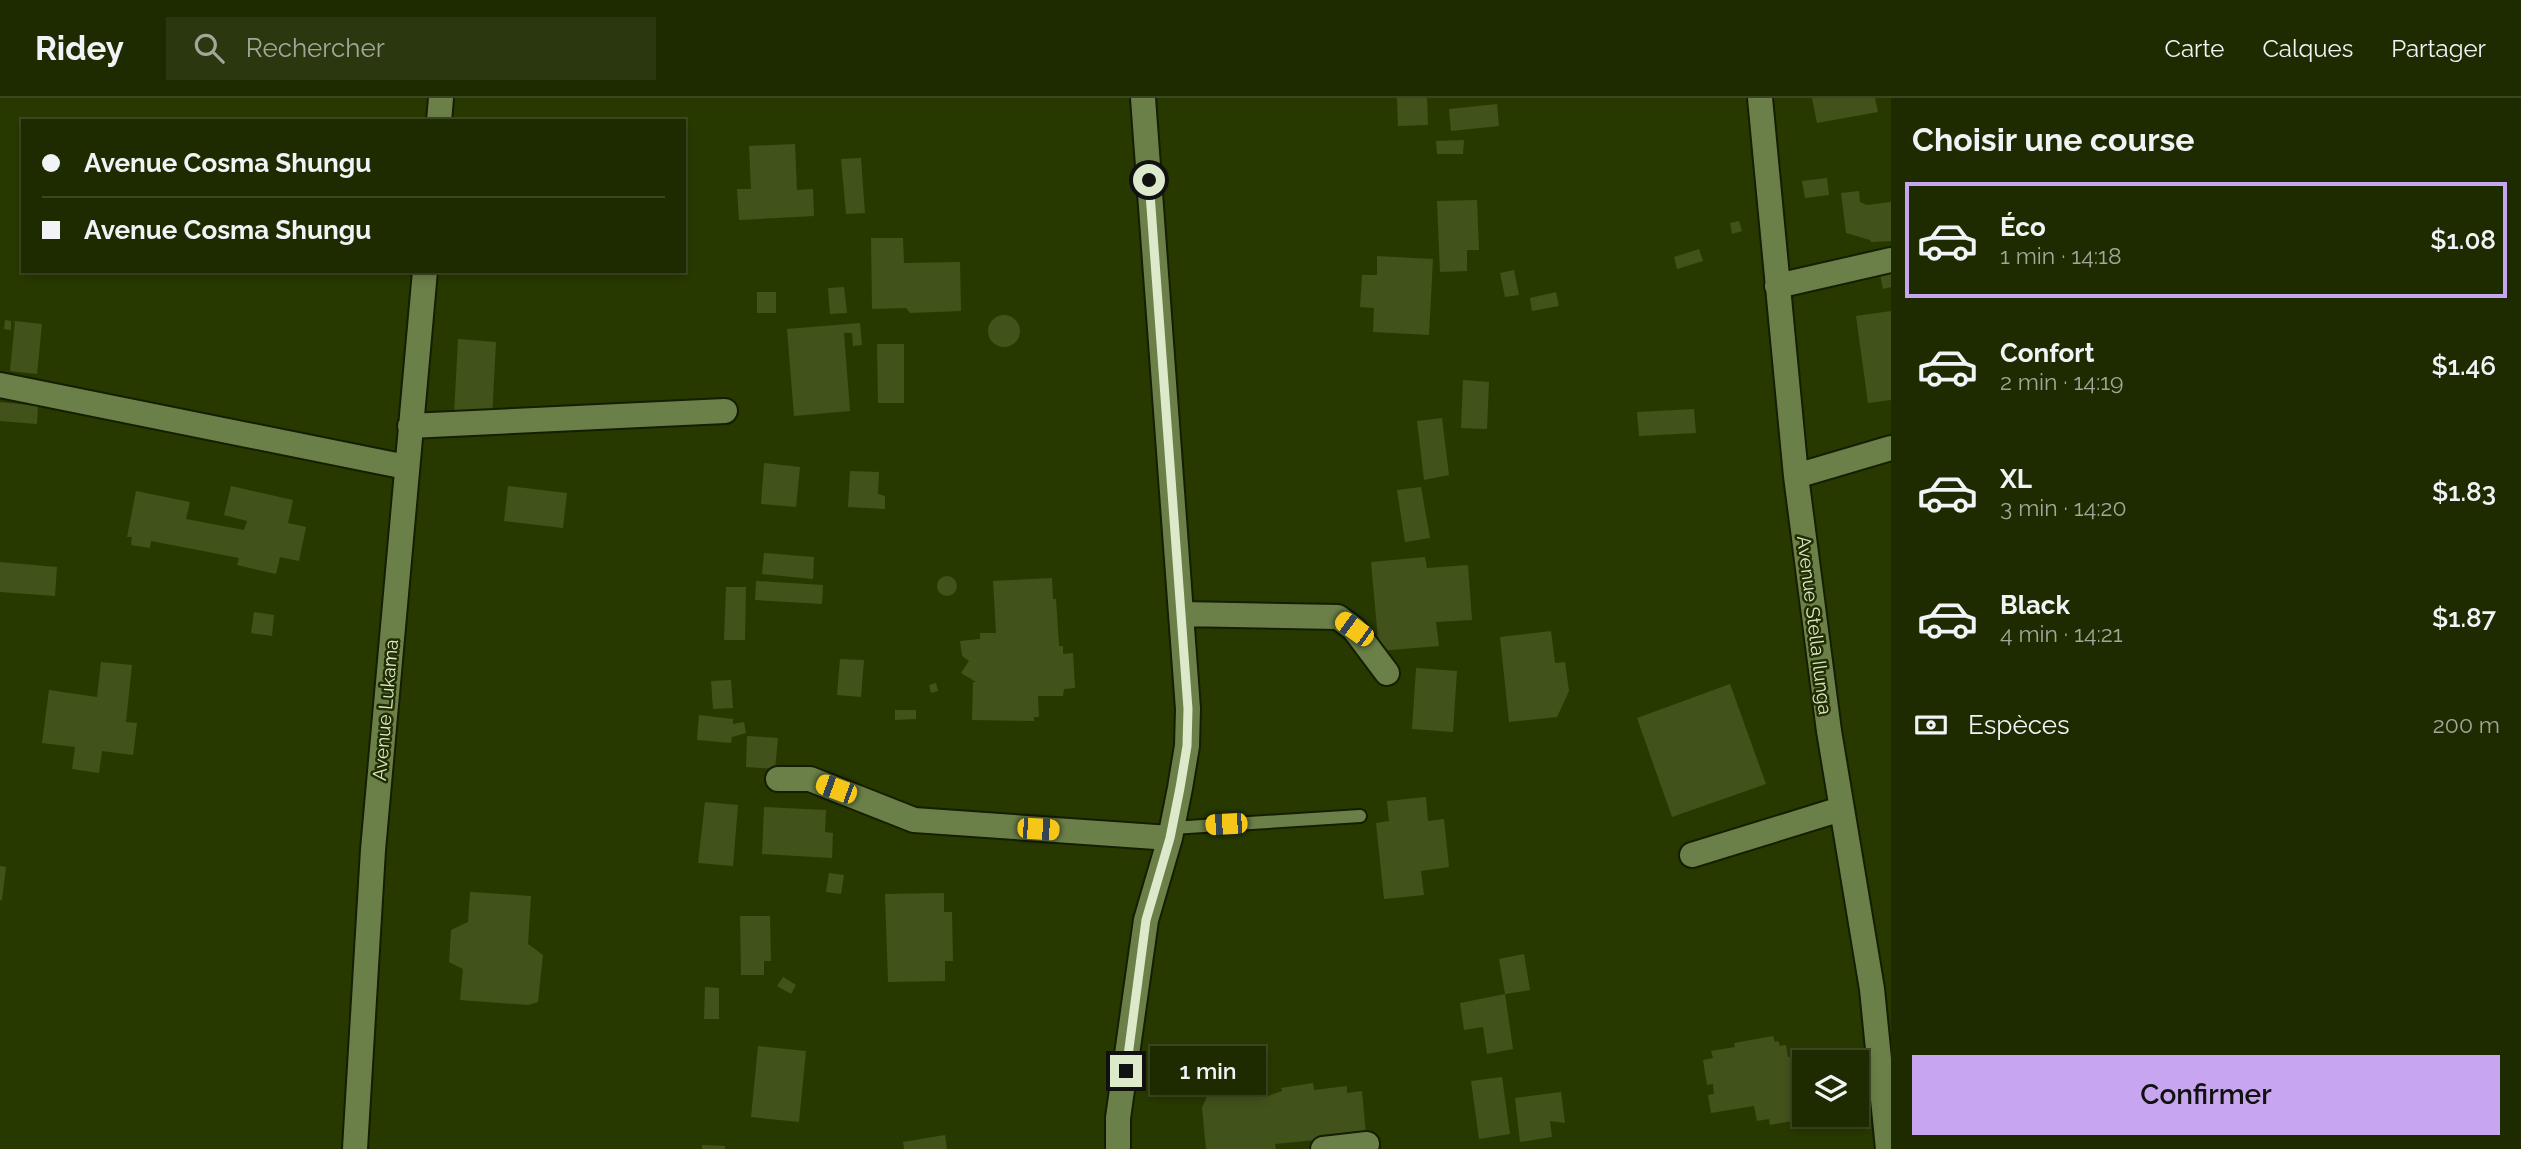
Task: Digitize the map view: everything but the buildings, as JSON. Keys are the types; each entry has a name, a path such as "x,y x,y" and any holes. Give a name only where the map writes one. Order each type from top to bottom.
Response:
{"street":[{"path":"439,119 441,98"},
{"path":"1118,1149 1118,1118 1146,920 1171,833 1187,746 1188,709 1143,98"},
{"name":"Avenue Stella Ilunga","path":"1760,98 1796,477 1829,731 1872,989 1888,1149"},
{"path":"1777,286 1891,260"},
{"name":"Avenue Lukama","path":"355,1149 373,850 425,273"},
{"path":"0,385 406,467"},
{"path":"410,426 725,411"},
{"path":"1796,477 1891,448"},
{"path":"1181,614 1338,617 1354,629 1387,673"},
{"path":"778,779 810,779 914,820 1171,833"},
{"path":"1692,855 1841,809"},
{"path":"1323,1149 1367,1144"}],"lane":[{"path":"1171,833 1360,816"}],"route":[{"path":"1126,1071 1146,920 1170,838 1180,788 1187,746 1188,709 1149,180"}]}
